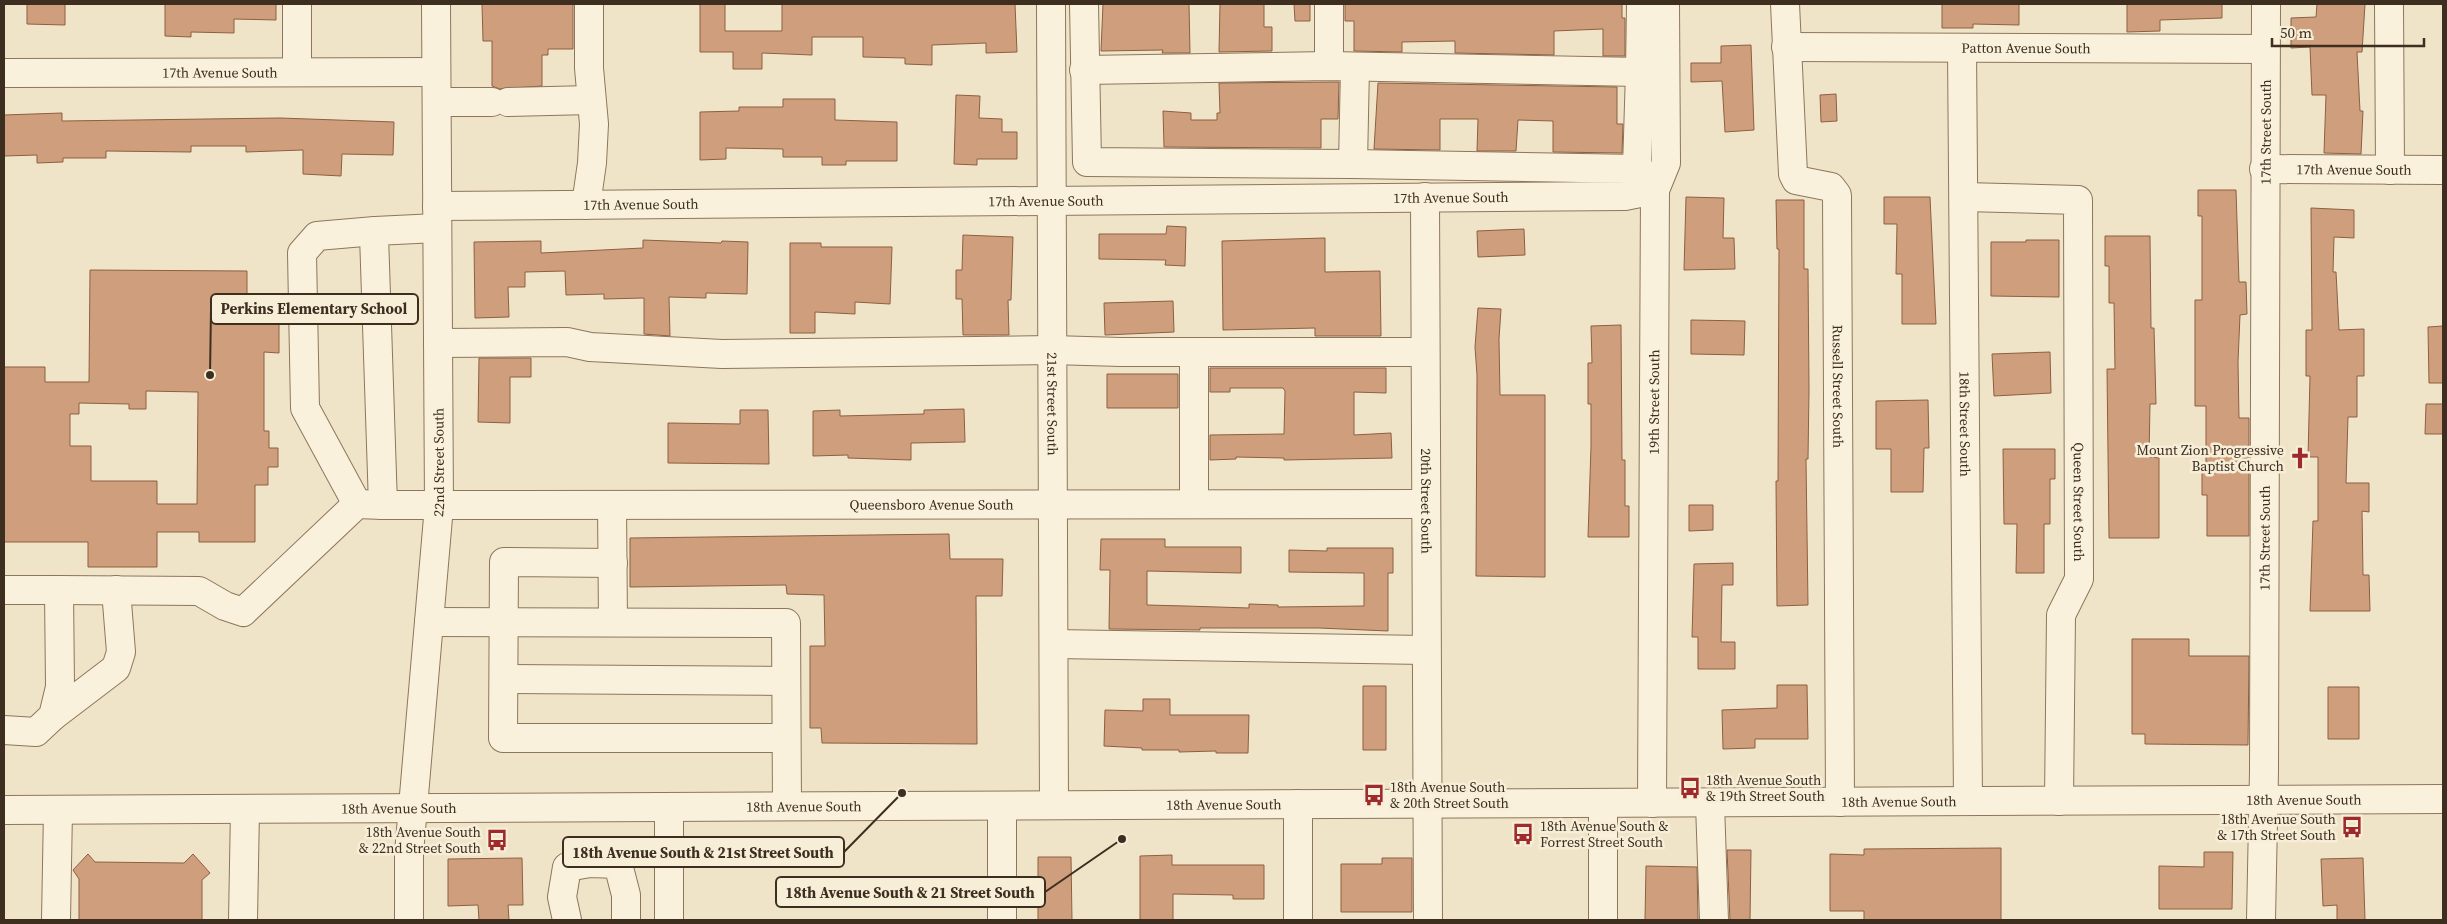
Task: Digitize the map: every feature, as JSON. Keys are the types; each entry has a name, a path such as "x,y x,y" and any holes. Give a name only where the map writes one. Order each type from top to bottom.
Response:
{"street":[{"path":"297,4 297,72"},
{"name":"22nd Street South","path":"409,920 409,853 439,506 436,4"},
{"path":"586,205 593,153 594,124 591,100 589,4"},
{"name":"21st Street South","path":"1051,4 1054,805"},
{"path":"1084,4 1086,162 1637,169 1641,4"},
{"path":"1329,4 1342,67 1353,164"},
{"name":"19th Street South","path":"1652,803 1655,190 1666,163 1665,4"},
{"name":"Russell Street South","path":"1785,4 1792,174 1796,180 1831,187 1837,195 1840,802"},
{"name":"17th Street South","path":"2261,920 2264,801 2264,169 2266,4"},
{"path":"2389,4 2390,170"},
{"name":"Patton Avenue South","path":"1786,47 2265,49"},
{"name":"18th Street South","path":"1962,48 1968,801"},
{"path":"1084,70 1342,67 1640,72"},
{"name":"17th Avenue South","path":"4,73 436,72"},
{"path":"437,102 591,100"},
{"name":"17th Avenue South","path":"2264,169 2443,170"},
{"name":"17th Avenue South","path":"370,504 305,408 302,253 316,236 375,231 437,217 586,205 1625,196 1655,190"},
{"name":"20th Street South","path":"1424,197 1425,650 1428,920"},
{"name":"Queen Street South","path":"1964,197 2078,200 2079,579 2061,615 2059,801"},
{"path":"4,590 199,591 225,606 243,612 370,504 375,231"},
{"path":"438,343 567,342 590,346 722,354 1052,350 1425,352"},
{"path":"1194,352 1194,504"},
{"name":"Queensboro Avenue South","path":"370,504 439,506 1425,504"},
{"path":"612,506 613,622"},
{"path":"612,563 504,562 503,738 786,738"},
{"path":"53,716 60,687 59,590"},
{"path":"4,730 36,732 53,716 116,668 120,652 116,590"},
{"path":"429,622 786,623 787,806"},
{"path":"1054,644 1425,650"},
{"path":"504,679 786,681"},
{"name":"18th Avenue South","path":"4,810 1710,804 2443,799"},
{"path":"1603,803 1603,920"},
{"path":"1298,804 1298,920"},
{"path":"1710,804 1714,920"},
{"path":"1002,806 1002,920"},
{"path":"669,807 669,920"},
{"path":"243,920 244,809"},
{"path":"56,920 58,810"},
{"path":"567,920 562,897 567,867 590,863 618,864 626,895 626,920"}],"building":[{"path":"27,4 65,4 65,25 27,24"},
{"path":"165,4 276,4 276,20 234,19 234,33 191,32 191,37 165,36"},
{"path":"482,4 573,4 573,49 548,49 548,55 542,55 542,86 500,89 492,86 492,41 483,41"},
{"path":"700,4 725,4 725,31 782,31 782,4 1015,4 1017,52 986,53 986,43 932,45 932,65 905,64 905,58 863,57 863,37 812,37 812,55 762,53 762,69 733,69 733,52 700,52"},
{"path":"1103,4 1189,4 1190,53 1162,53 1163,50 1101,51"},
{"path":"1220,4 1264,4 1264,27 1272,27 1272,51 1219,52"},
{"path":"1294,4 1310,4 1310,21 1295,21"},
{"path":"1345,4 1622,4 1622,18 1625,18 1625,56 1603,56 1603,29 1554,31 1554,55 1455,53 1455,41 1402,42 1402,52 1354,51 1354,21 1345,21"},
{"path":"1942,4 2019,4 2019,25 1973,24 1973,28 1942,28"},
{"path":"2127,4 2222,4 2222,18 2160,20 2160,31 2127,32"},
{"path":"2317,4 2365,4 2362,52 2357,52 2360,111 2363,111 2361,154 2324,153 2326,95 2312,95 2310,47 2291,48 2291,18 2316,17"},
{"path":"1751,45 1754,130 1725,132 1722,81 1691,82 1691,63 1721,63 1721,46"},
{"path":"1339,82 1338,119 1321,119 1321,148 1164,147 1163,111 1191,113 1191,120 1217,120 1217,113 1220,113 1219,83"},
{"path":"1378,83 1617,87 1617,124 1623,124 1622,153 1553,152 1553,121 1518,120 1516,151 1477,151 1478,119 1440,119 1440,150 1374,149"},
{"path":"1836,94 1837,121 1821,122 1820,95"},
{"path":"956,95 980,96 979,118 1002,119 1002,132 1017,132 1017,159 977,159 977,165 954,164"},
{"path":"783,99 835,99 835,120 897,122 897,161 846,161 846,165 822,165 822,157 783,157 783,149 726,148 726,159 700,160 700,112 739,111 739,107 783,107"},
{"path":"62,113 62,121 280,118 394,122 393,155 342,154 341,176 303,174 303,150 246,152 246,146 191,146 191,152 106,151 106,158 63,158 63,162 37,163 37,155 4,156 4,115"},
{"path":"2198,190 2236,190 2239,282 2246,282 2247,314 2240,315 2238,362 2239,418 2249,418 2249,536 2207,536 2207,495 2202,495 2202,465 2206,465 2206,406 2195,406 2195,300 2202,300 2202,216 2198,216"},
{"path":"1686,197 1724,198 1723,238 1734,238 1735,269 1684,270"},
{"path":"1884,197 1930,197 1936,324 1902,324 1902,274 1896,274 1897,224 1884,224"},
{"path":"1776,200 1804,200 1804,269 1808,269 1809,389 1808,459 1806,459 1808,605 1777,606 1776,481 1778,481 1779,249 1777,249"},
{"path":"2311,208 2354,210 2354,238 2334,237 2333,272 2336,272 2339,330 2364,329 2364,376 2357,376 2357,417 2348,417 2346,483 2369,483 2369,512 2362,511 2363,575 2369,575 2370,611 2310,611 2313,521 2318,521 2318,457 2308,457 2310,376 2306,376 2306,330 2312,330"},
{"path":"1167,226 1186,227 1185,266 1165,265 1166,260 1099,259 1099,234 1166,234"},
{"path":"1524,229 1525,255 1478,257 1477,231"},
{"path":"963,235 1013,237 1011,300 1008,300 1009,335 963,335 962,299 956,299 956,270 962,270"},
{"path":"2105,236 2150,236 2151,328 2154,328 2156,404 2150,404 2149,457 2159,458 2159,538 2109,538 2107,369 2115,369 2114,303 2109,303 2109,266 2105,266"},
{"path":"1325,238 1325,272 1380,271 1381,336 1315,336 1315,328 1223,330 1222,241"},
{"path":"643,240 721,243 722,241 748,242 747,294 706,293 706,298 669,297 670,336 644,334 644,298 604,299 604,294 566,295 565,271 525,272 525,287 508,287 509,317 475,318 474,242 541,241 541,253 643,248"},
{"path":"2026,240 2059,240 2059,297 1991,296 1991,242 2026,242"},
{"path":"790,243 821,243 821,247 892,247 890,304 855,302 855,314 815,312 815,333 790,333"},
{"path":"90,270 247,271 247,300 279,300 279,353 264,352 264,431 269,431 269,448 278,448 278,467 268,467 268,485 255,485 255,542 199,542 199,532 157,532 157,567 88,567 88,542 4,542 4,367 45,367 45,382 89,382","holes":["146,391 198,392 197,504 157,504 157,481 91,481 91,446 70,446 70,414 79,414 79,403 129,404 129,409 146,409"]},
{"path":"1173,301 1174,332 1105,335 1104,303"},
{"path":"1478,308 1501,309 1499,339 1500,395 1545,395 1545,577 1476,576 1477,375 1475,347"},
{"path":"1691,320 1745,321 1744,355 1691,354"},
{"path":"1621,325 1622,460 1625,460 1625,506 1629,506 1629,537 1588,537 1591,404 1588,404 1588,363 1592,363 1591,326"},
{"path":"2443,326 2443,383 2429,383 2428,327"},
{"path":"2050,352 2051,393 1994,396 1992,354"},
{"path":"479,358 531,358 531,377 510,377 510,423 478,422"},
{"path":"1210,368 1386,368 1386,393 1354,392 1354,435 1391,433 1392,458 1284,460 1284,458 1236,457 1236,459 1210,460 1210,435 1284,434 1285,391 1283,388 1230,388 1230,392 1210,392"},
{"path":"1107,374 1178,374 1178,408 1107,408"},
{"path":"1928,400 1929,448 1924,448 1923,492 1891,492 1891,449 1876,449 1876,401"},
{"path":"2426,404 2443,404 2443,434 2425,434"},
{"path":"964,409 965,442 911,443 911,460 848,458 848,455 813,456 813,411 840,410 840,416 924,414 924,410"},
{"path":"740,410 768,410 769,464 668,463 668,423 740,424"},
{"path":"2003,449 2055,449 2055,479 2050,479 2050,524 2044,524 2044,573 2016,573 2017,524 2004,524"},
{"path":"1689,505 1713,505 1713,530 1689,531"},
{"path":"949,534 950,559 1003,559 1002,596 976,596 977,744 822,743 821,728 810,728 810,646 825,646 824,595 787,594 786,585 630,587 630,538"},
{"path":"1101,539 1165,539 1165,547 1241,547 1241,573 1147,571 1147,605 1249,608 1249,604 1278,605 1278,607 1364,606 1364,573 1289,572 1289,550 1327,551 1327,548 1393,548 1393,573 1388,573 1388,631 1319,628 1109,629 1110,570 1100,570"},
{"path":"1733,563 1733,585 1722,585 1721,642 1735,642 1735,669 1698,669 1698,637 1692,637 1694,564"},
{"path":"2132,639 2189,639 2189,656 2249,656 2248,745 2145,744 2145,734 2132,734"},
{"path":"1777,685 1807,685 1808,739 1755,739 1755,748 1723,749 1722,710 1777,708"},
{"path":"1363,686 1386,686 1386,750 1363,750"},
{"path":"2328,687 2359,687 2359,739 2328,739"},
{"path":"1143,699 1170,699 1170,715 1249,715 1248,753 1216,753 1216,751 1179,752 1179,750 1142,750 1142,748 1104,746 1105,710 1143,711"},
{"path":"2001,848 2001,920 1864,920 1864,911 1830,911 1830,854 1864,855 1864,849"},
{"path":"1727,850 1751,850 1750,920 1730,920"},
{"path":"2204,852 2233,852 2232,909 2159,909 2159,866 2204,867"},
{"path":"88,854 95,862 184,863 193,854 210,873 202,880 202,920 79,920 79,879 73,870"},
{"path":"1172,855 1172,865 1264,865 1264,899 1233,899 1233,895 1173,894 1173,920 1140,920 1140,856"},
{"path":"1038,857 1071,857 1072,920 1038,920"},
{"path":"522,858 523,905 508,905 509,920 479,920 478,905 448,906 448,859"},
{"path":"1382,858 1412,858 1412,912 1341,912 1341,864 1382,864"},
{"path":"2363,858 2365,920 2337,920 2337,905 2323,906 2321,859"},
{"path":"1646,866 1697,867 1698,920 1645,920"}],"place":[{"name":"Perkins Elementary School","path":"210,375"},
{"name":"Mount Zion Progressive Baptist Church","path":"2300,458"},
{"name":"18th Avenue South & 19th Street South","path":"1690,788"},
{"name":"18th Avenue South & 21st Street South","path":"902,793"},
{"name":"18th Avenue South & 20th Street South","path":"1374,795"},
{"name":"18th Avenue South & 17th Street South","path":"2352,827"},
{"name":"18th Avenue South & Forrest Street South","path":"1523,834"},
{"name":"18th Avenue South & 21 Street South","path":"1122,839"},
{"name":"18th Avenue South & 22nd Street South","path":"497,840"}]}
